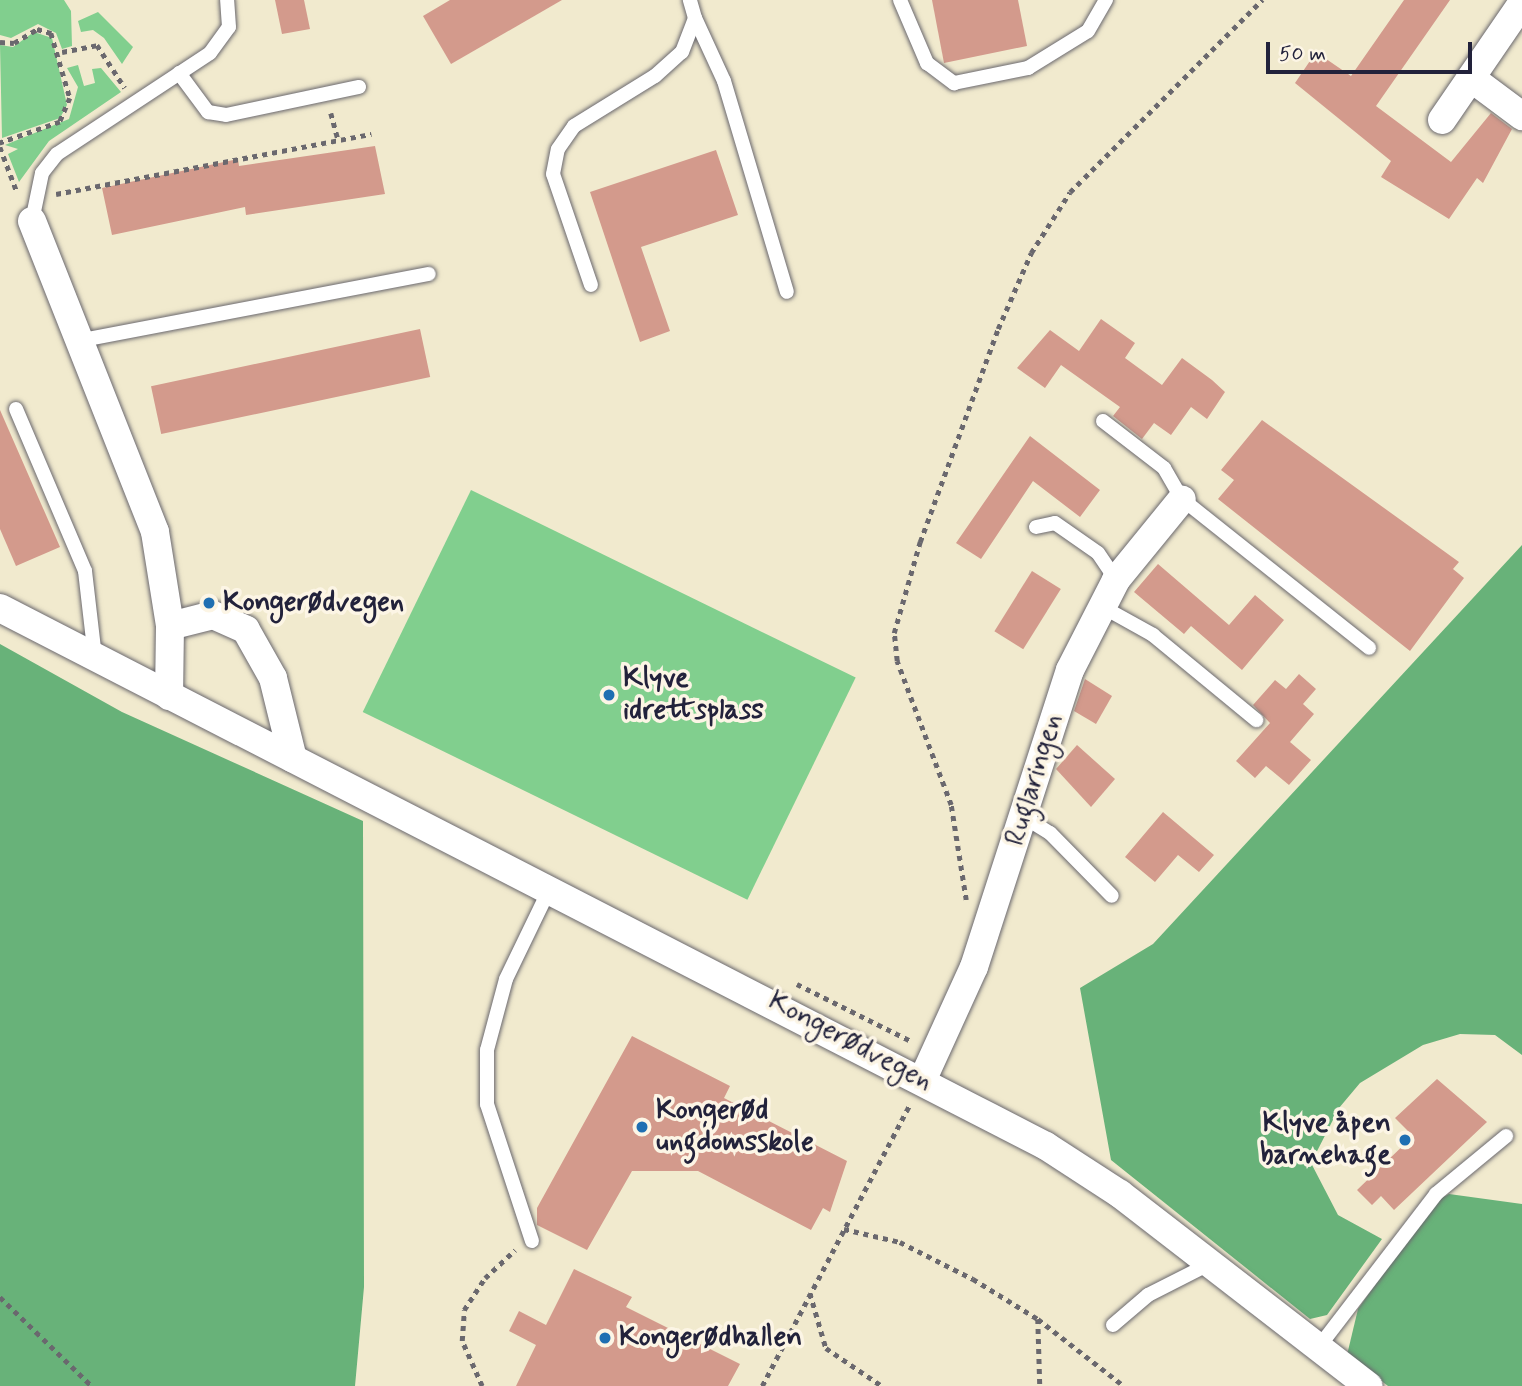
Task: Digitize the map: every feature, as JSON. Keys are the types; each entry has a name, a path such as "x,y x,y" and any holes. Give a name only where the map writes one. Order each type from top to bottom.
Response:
{"street":[{"path":"1443,120 1522,3"},
{"path":"1471,78 1522,116"},
{"path":"33,209 75,341 155,532 170,626 169,696"},
{"name":"Ruglaringen","path":"916,1093 974,967 1070,670 1116,580 1182,499"},
{"name":"Kongerødvegen","path":"0,608 293,759 551,887 916,1093 1046,1146 1211,1263 1368,1386"},
{"path":"170,626 213,615 246,630 274,678 293,759"}],"lane":[{"path":"33,209 57,154 132,101 179,73 226,35 227,0"},
{"path":"690,0 695,18 724,81 787,292"},
{"path":"900,0 927,63 954,83 1028,68 1088,31 1106,0"},
{"path":"591,285 553,174 558,149 574,126 655,76 682,52 695,18"},
{"path":"179,73 208,112 226,115 359,87"},
{"path":"75,341 429,274"},
{"path":"16,410 85,571 94,657"},
{"path":"1103,421 1164,468 1182,499 1369,648"},
{"path":"1036,527 1055,523 1098,552 1116,580"},
{"path":"1101,606 1153,635 1256,720"},
{"path":"1024,817 1050,833 1112,896"},
{"path":"532,1241 487,1104 486,1050 506,979 551,887"},
{"path":"1318,1348 1436,1194 1506,1136"},
{"path":"1113,1325 1148,1295 1211,1263"}],"path":[{"path":"967,912 951,805 897,661 894,633 920,542 998,329 1031,253 1063,202 1262,0"},
{"path":"0,42 14,43 37,29 51,33 70,105 60,122 0,145 33,209 370,134"},
{"path":"62,52 91,45 103,49 132,101"},
{"path":"327,94 338,139"},
{"path":"897,1098 916,1093"},
{"path":"916,1093 922,1111"},
{"path":"762,1386 916,1093"},
{"path":"844,1228 900,1242 1038,1319 1124,1386"},
{"path":"482,1386 462,1341 464,1310 500,1261 532,1241"},
{"path":"810,1292 826,1348 882,1386"},
{"path":"0,1297 92,1386"},
{"path":"1038,1319 1040,1386"}],"green space":[{"path":"0,0 64,0 71,11 72,46 62,49 56,33 38,24 11,38 0,35"},
{"path":"98,12 133,47 122,64 104,38 93,30 81,32 78,21"},
{"path":"34,32 52,38 67,105 60,118 2,138 0,45 13,47"},
{"path":"78,65 84,86 95,83 92,69 101,68 121,92 49,141 19,182 8,154 18,149 5,145 69,119 78,87 67,68"},
{"name":"Klyve idrettsplass","path":"471,490 856,678 747,900 363,712"},
{"path":"1522,545 1522,1055 1495,1035 1460,1034 1423,1045 1360,1083 1339,1108 1311,1163 1338,1215 1382,1239 1327,1315 1310,1319 1111,1160 1080,988 1153,944"},
{"path":"0,644 122,712 363,821 364,1287 355,1386 0,1386"},
{"path":"1449,1194 1522,1204 1522,1386 1388,1386 1347,1355 1358,1309 1434,1202"}],"building":[{"path":"275,0 304,0 310,29 282,34"},
{"path":"450,0 562,0 451,64 423,16"},
{"path":"932,0 1018,0 1027,46 944,63"},
{"path":"1404,0 1450,0 1376,106 1451,162 1491,113 1512,129 1483,183 1477,178 1449,219 1381,177 1391,161 1295,83 1316,52 1351,76"},
{"path":"375,146 385,194 246,215 245,207 112,235 102,188 238,159 239,166"},
{"path":"716,150 738,215 641,247 670,331 640,342 590,192"},
{"path":"1101,319 1135,343 1125,358 1162,385 1182,358 1225,392 1207,419 1191,407 1171,435 1154,423 1142,439 1113,416 1120,407 1061,365 1045,388 1017,368 1050,330 1079,351"},
{"path":"420,329 430,377 161,434 151,386"},
{"path":"0,410 60,547 16,566 0,529"},
{"path":"1262,420 1459,562 1453,569 1464,578 1410,651 1218,499 1234,480 1221,470"},
{"path":"1030,436 1100,490 1080,517 1033,481 981,559 956,543"},
{"path":"1158,564 1229,625 1255,595 1284,620 1242,670 1191,626 1184,634 1134,592"},
{"path":"1032,571 1061,589 1023,649 994,631"},
{"path":"1299,674 1316,689 1303,704 1314,714 1290,742 1311,760 1289,785 1266,766 1255,778 1236,761 1270,723 1253,705 1275,680 1286,689"},
{"path":"1085,679 1112,696 1096,724 1074,711"},
{"path":"1077,745 1115,779 1091,807 1056,769"},
{"path":"1163,812 1214,855 1199,872 1178,855 1155,882 1125,857"},
{"path":"632,1036 730,1086 724,1098 847,1161 830,1212 823,1208 811,1230 698,1171 632,1171 587,1250 537,1225 537,1208"},
{"path":"1437,1079 1487,1122 1394,1210 1381,1196 1372,1205 1357,1190 1413,1136 1395,1118"},
{"name":"Kongerødhallen","path":"574,1269 632,1297 626,1307 740,1364 728,1386 516,1386 536,1345 509,1331 519,1311 546,1325"}],"place":[{"name":"Kongerødvegen","path":"209,603"},
{"name":"Klyve idrettsplass","path":"609,695"},
{"name":"Kongerød ungdomsskole","path":"642,1127"},
{"name":"Klyve åpen barnehage","path":"1405,1140"},
{"name":"Kongerødhallen","path":"605,1338"}]}
